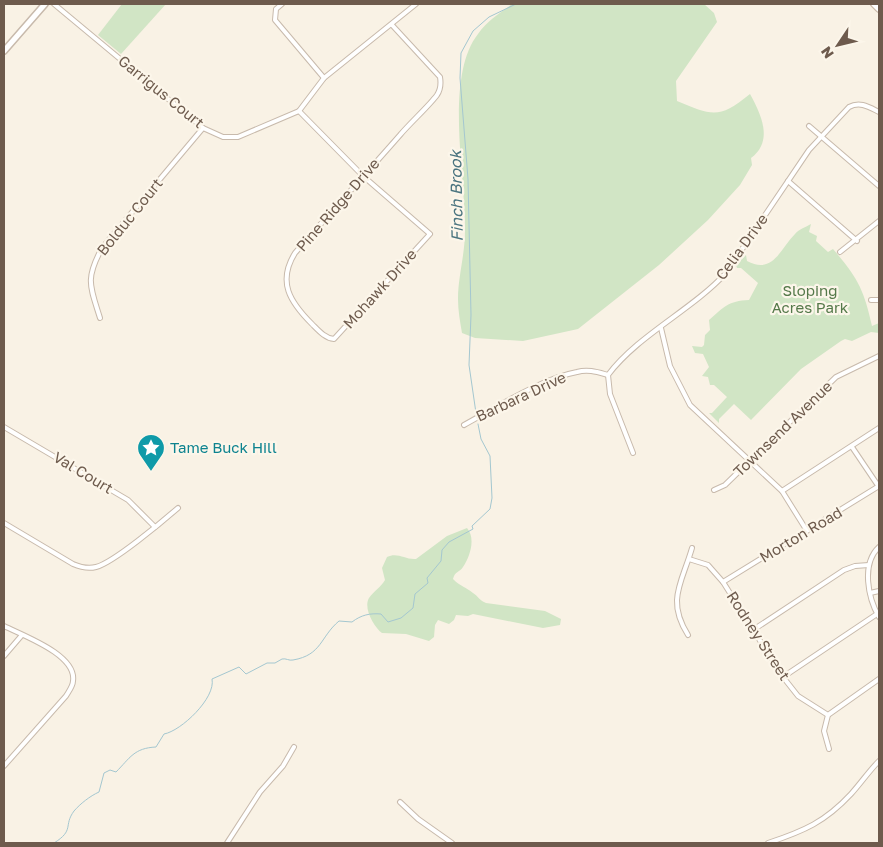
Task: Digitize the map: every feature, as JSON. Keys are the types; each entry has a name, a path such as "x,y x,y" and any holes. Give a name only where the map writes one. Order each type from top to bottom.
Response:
{"main road":[{"path":"874,4 879,9"}],"street":[{"path":"4,51 45,4"},
{"name":"Garrigus Court","path":"54,4 203,128 223,137 238,137 299,111 324,78 416,4"},
{"path":"282,4 276,9 275,20 324,78"},
{"name":"Pine Ridge Drive","path":"328,338 301,313 289,295 286,278 288,265 296,253 363,176 437,95 441,84 440,77 392,25"},
{"name":"Celia Drive","path":"608,374 614,366 709,290 726,273 821,136 849,107 855,104 862,104 879,112"},
{"path":"299,111 363,176"},
{"path":"809,126 879,186"},
{"name":"Bolduc Court","path":"100,318 90,287 92,267 102,248 203,128"},
{"name":"Mohawk Drive","path":"328,338 334,339 338,336 430,234 363,176"},
{"path":"788,181 857,241"},
{"path":"840,252 857,241 879,221"},
{"path":"871,300 879,300"},
{"path":"661,328 670,366 690,405 782,491 807,532"},
{"name":"Townsend Avenue","path":"714,490 725,485 751,461 836,377 879,356"},
{"name":"Barbara Drive","path":"464,425 535,388 576,372 591,370 608,374"},
{"path":"608,374 610,394 633,453"},
{"name":"Val Court","path":"4,427 128,500 155,528"},
{"path":"782,491 879,428"},
{"path":"852,447 879,487"},
{"name":"Morton Road","path":"723,582 879,487"},
{"path":"4,523 82,567 96,567 155,528 178,508"},
{"path":"783,677 878,616 870,593 868,565 879,547"},
{"path":"688,635 680,623 676,607 678,588 692,548"},
{"name":"Rodney Street","path":"689,558 708,565 723,582 783,677 798,696 828,715"},
{"path":"753,630 844,570 854,566 868,565"},
{"path":"870,593 879,590"},
{"path":"4,626 63,657 72,670 73,682 66,696 4,766"},
{"path":"4,656 22,635"},
{"path":"829,749 824,731 828,715 879,679"},
{"path":"227,843 260,792 284,766 294,747"},
{"path":"768,843 790,837 830,814 852,793 879,761"},
{"path":"400,802 418,819 452,843"},
{"path":"790,837 794,843"}],"green space":[{"path":"122,4 166,4 121,54 98,35"},
{"path":"512,4 704,4 714,13 717,22 676,81 677,101 699,110 715,112 731,108 750,94 761,119 764,136 758,151 751,158 752,165 740,185 708,220 659,265 578,329 523,341 475,338 462,333 458,303 465,231 459,129 459,101 462,75 468,53 478,34 490,21"},
{"name":"Sloping Acres Park","path":"811,224 809,232 817,236 816,241 828,252 833,249 849,268 863,293 872,326 879,323 879,333 871,332 852,341 845,339 841,341 801,369 751,420 734,404 719,419 719,423 709,413 712,413 727,397 714,385 710,385 708,377 702,376 709,367 703,354 695,353 692,346 702,347 704,345 705,335 710,330 709,320 723,308 731,303 749,300 758,283 741,268 737,268 736,265 746,255 747,261 756,264 770,263 797,232"},
{"path":"467,528 472,542 470,553 462,569 453,579 486,603 545,611 561,619 560,625 543,628 473,614 468,616 456,615 449,624 438,620 435,625 434,637 429,641 406,634 382,633 370,617 367,607 369,598 385,580 382,568 387,557 395,555 416,559 447,536"}],"waterway":[{"name":"Finch Brook","path":"476,413 469,365 471,315 468,179 460,78 461,53 473,31 489,17 516,4"},
{"name":"Finch Brook","path":"54,843 67,831 69,820 74,811 85,800 99,792 104,773 110,770 116,772 137,752 142,749 156,747 164,734 171,732 188,720 209,695 212,679 239,667 246,674 267,663 275,663 282,659 303,658 320,645 339,621 352,622 369,614 381,614 388,622 401,618 413,608 415,594 428,583 427,578 441,561 442,550 449,542 473,529 472,526 490,509 492,498 490,456 481,439 478,424"}],"place":[{"name":"Tame Buck Hill","path":"151,472"}]}
